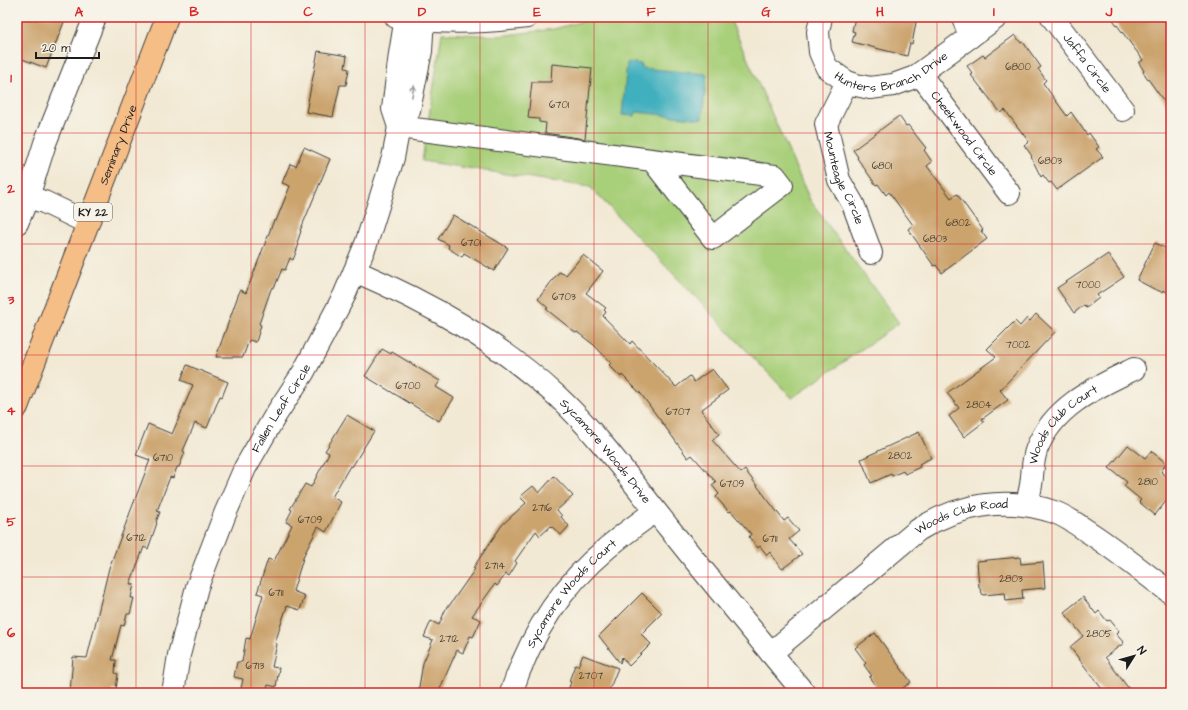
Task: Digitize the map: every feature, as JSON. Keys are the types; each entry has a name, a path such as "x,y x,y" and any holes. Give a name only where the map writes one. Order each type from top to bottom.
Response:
{"main road":[{"name":"Seminary Drive","path":"17,407 167,17"}],"street":[{"path":"17,223 28,197 46,143 95,17"},
{"path":"411,18 456,22 495,22 527,17"},
{"name":"Hunters Branch Drive","path":"821,17 818,32 820,52 827,68 847,82 856,86 870,88 893,85 920,74 997,17"},
{"path":"963,17 970,37"},
{"name":"Jaffa Circle","path":"1052,17 1123,110"},
{"name":"Fallen Leaf Circle","path":"173,693 179,655 197,587 245,468 275,416 303,373 344,296 366,244 393,158 398,127 409,110 421,51 411,18"},
{"name":"Cheekwood Circle","path":"920,74 1009,193"},
{"name":"Mounteagle Circle","path":"847,82 826,124 839,180 853,204 871,253"},
{"path":"398,127 775,176 782,185 713,238 653,161"},
{"path":"28,197 44,202 88,224"},
{"name":"Sycamore Woods Drive","path":"355,270 436,310 480,335 558,396 594,433 722,595 804,693"},
{"name":"Woods Club Court","path":"1026,505 1031,485 1032,468 1036,449 1054,421 1067,407 1092,389 1134,369"},
{"name":"Woods Club Road","path":"771,653 918,530 934,520 954,512 992,504 1012,503 1055,512 1079,525 1104,542 1171,593"},
{"name":"Sycamore Woods Court","path":"511,693 520,666 534,635 570,584 607,548 655,511"}],"green space":[{"path":"598,17 729,17 810,200 899,323 792,398 590,187 422,161 442,33 498,36 554,29"}],"water":[{"path":"627,62 642,64 641,68 707,74 702,119 636,112 635,116 622,115"}],"building":[{"path":"20,17 66,17 46,68 17,57 17,23"},
{"path":"855,17 917,17 912,44 910,43 907,56 852,42 855,32 852,31"},
{"path":"1111,17 1171,17 1171,111 1143,72 1144,71 1139,63 1143,60"},
{"path":"1015,35 1021,43 1023,42 1041,67 1038,69 1046,80 1043,83 1067,116 1071,112 1087,135 1089,133 1099,147 1096,149 1103,157 1057,190 1043,175 1041,177 1031,157 1032,156 1024,145 1029,142 1005,110 1001,113 971,75 973,74 967,66 983,55 985,57"},
{"path":"318,51 347,56 345,68 349,69 346,85 340,85 333,117 306,112"},
{"path":"552,64 592,68 585,139 545,133 546,123 539,122 539,119 528,118 532,82 551,82"},
{"path":"899,116 926,148 924,150 932,162 927,166 951,198 957,194 983,230 981,231 987,239 942,273 936,265 934,266 908,229 913,225 889,192 886,195 878,184 876,185 853,150"},
{"path":"304,147 330,159 300,231 297,243 299,244 293,260 290,258 285,270 282,269 275,286 271,289 259,324 261,325 256,342 249,340 243,357 216,357 240,290 246,293 274,220 276,221 290,186 282,183 290,164 296,166"},
{"path":"453,215 508,248 494,271 464,253 462,257 448,248 449,245 438,239"},
{"path":"1155,243 1171,251 1171,294 1163,290 1162,292 1154,289 1137,280"},
{"path":"1108,254 1124,277 1097,295 1099,298 1086,308 1084,305 1074,313 1057,288"},
{"path":"583,255 603,271 586,293 606,308 604,310 606,312 603,316 630,344 632,341 676,387 690,376 694,382 712,369 728,390 701,410 719,434 712,440 741,473 745,470 784,521 788,518 799,531 789,539 802,554 782,569 770,552 767,555 760,546 758,548 749,537 751,534 731,511 729,512 716,497 719,494 712,485 716,482 692,455 688,458 641,394 622,375 621,377 609,365 611,363 594,345 546,309 548,308 538,299 559,272 566,275"},
{"path":"1036,314 1055,332 1000,390 1008,400 982,419 984,422 964,437 949,416 959,408 947,393 996,357 987,349 1015,321 1020,326 1027,318 1030,321"},
{"path":"382,349 391,354 392,352 440,381 436,387 454,398 439,421 365,376"},
{"path":"187,365 228,382 222,397 220,396 207,428 195,423 183,451 185,452 179,467 177,467 173,478 170,477 157,511 160,512 148,549 144,547 130,584 134,584 131,598 134,598 130,614 127,614 124,626 121,625 112,660 116,660 115,673 118,674 116,690 112,689 112,693 70,693 73,657 87,658 109,568 150,460 136,455 148,424 172,434 193,385 181,380"},
{"path":"347,415 374,431 352,467 350,466 332,497 341,502 326,532 318,527 304,555 293,591 305,596 300,610 287,606 275,643 277,644 272,667 279,668 276,687 268,685 266,693 240,693 243,679 234,677 237,662 242,662 246,638 250,639 263,595 257,593 268,559 274,561 292,525 286,522 292,510 290,509 305,484 311,487 329,453 325,451"},
{"path":"919,432 931,458 919,464 920,467 905,474 903,471 892,476 891,474 871,483 861,459"},
{"path":"1128,445 1145,458 1151,451 1166,463 1161,472 1171,480 1171,495 1155,515 1139,502 1141,500 1124,486 1127,482 1109,468"},
{"path":"554,476 573,496 557,510 569,526 561,535 551,526 540,536 536,531 515,561 517,563 509,576 506,574 497,586 495,584 472,616 481,620 473,637 470,636 463,653 457,650 438,693 418,693 423,663 433,640 424,637 431,621 439,625 447,606 449,606 475,569 473,568 502,525 526,503 520,497 533,486 539,493"},
{"path":"1020,557 1021,564 1043,562 1045,588 1022,590 1023,599 1006,601 1005,593 983,595 979,587 977,561"},
{"path":"642,593 662,613 641,634 651,644 629,666 622,657 620,663 599,636"},
{"path":"1083,597 1096,614 1099,611 1107,621 1110,620 1119,631 1116,634 1124,643 1105,657 1132,693 1105,693 1070,647 1083,636 1064,612"},
{"path":"875,633 911,682 896,693 881,693 869,677 872,676 864,665 866,663 855,648"},
{"path":"583,655 618,668 608,693 567,693 571,682 569,681 575,665 578,666"}]}
